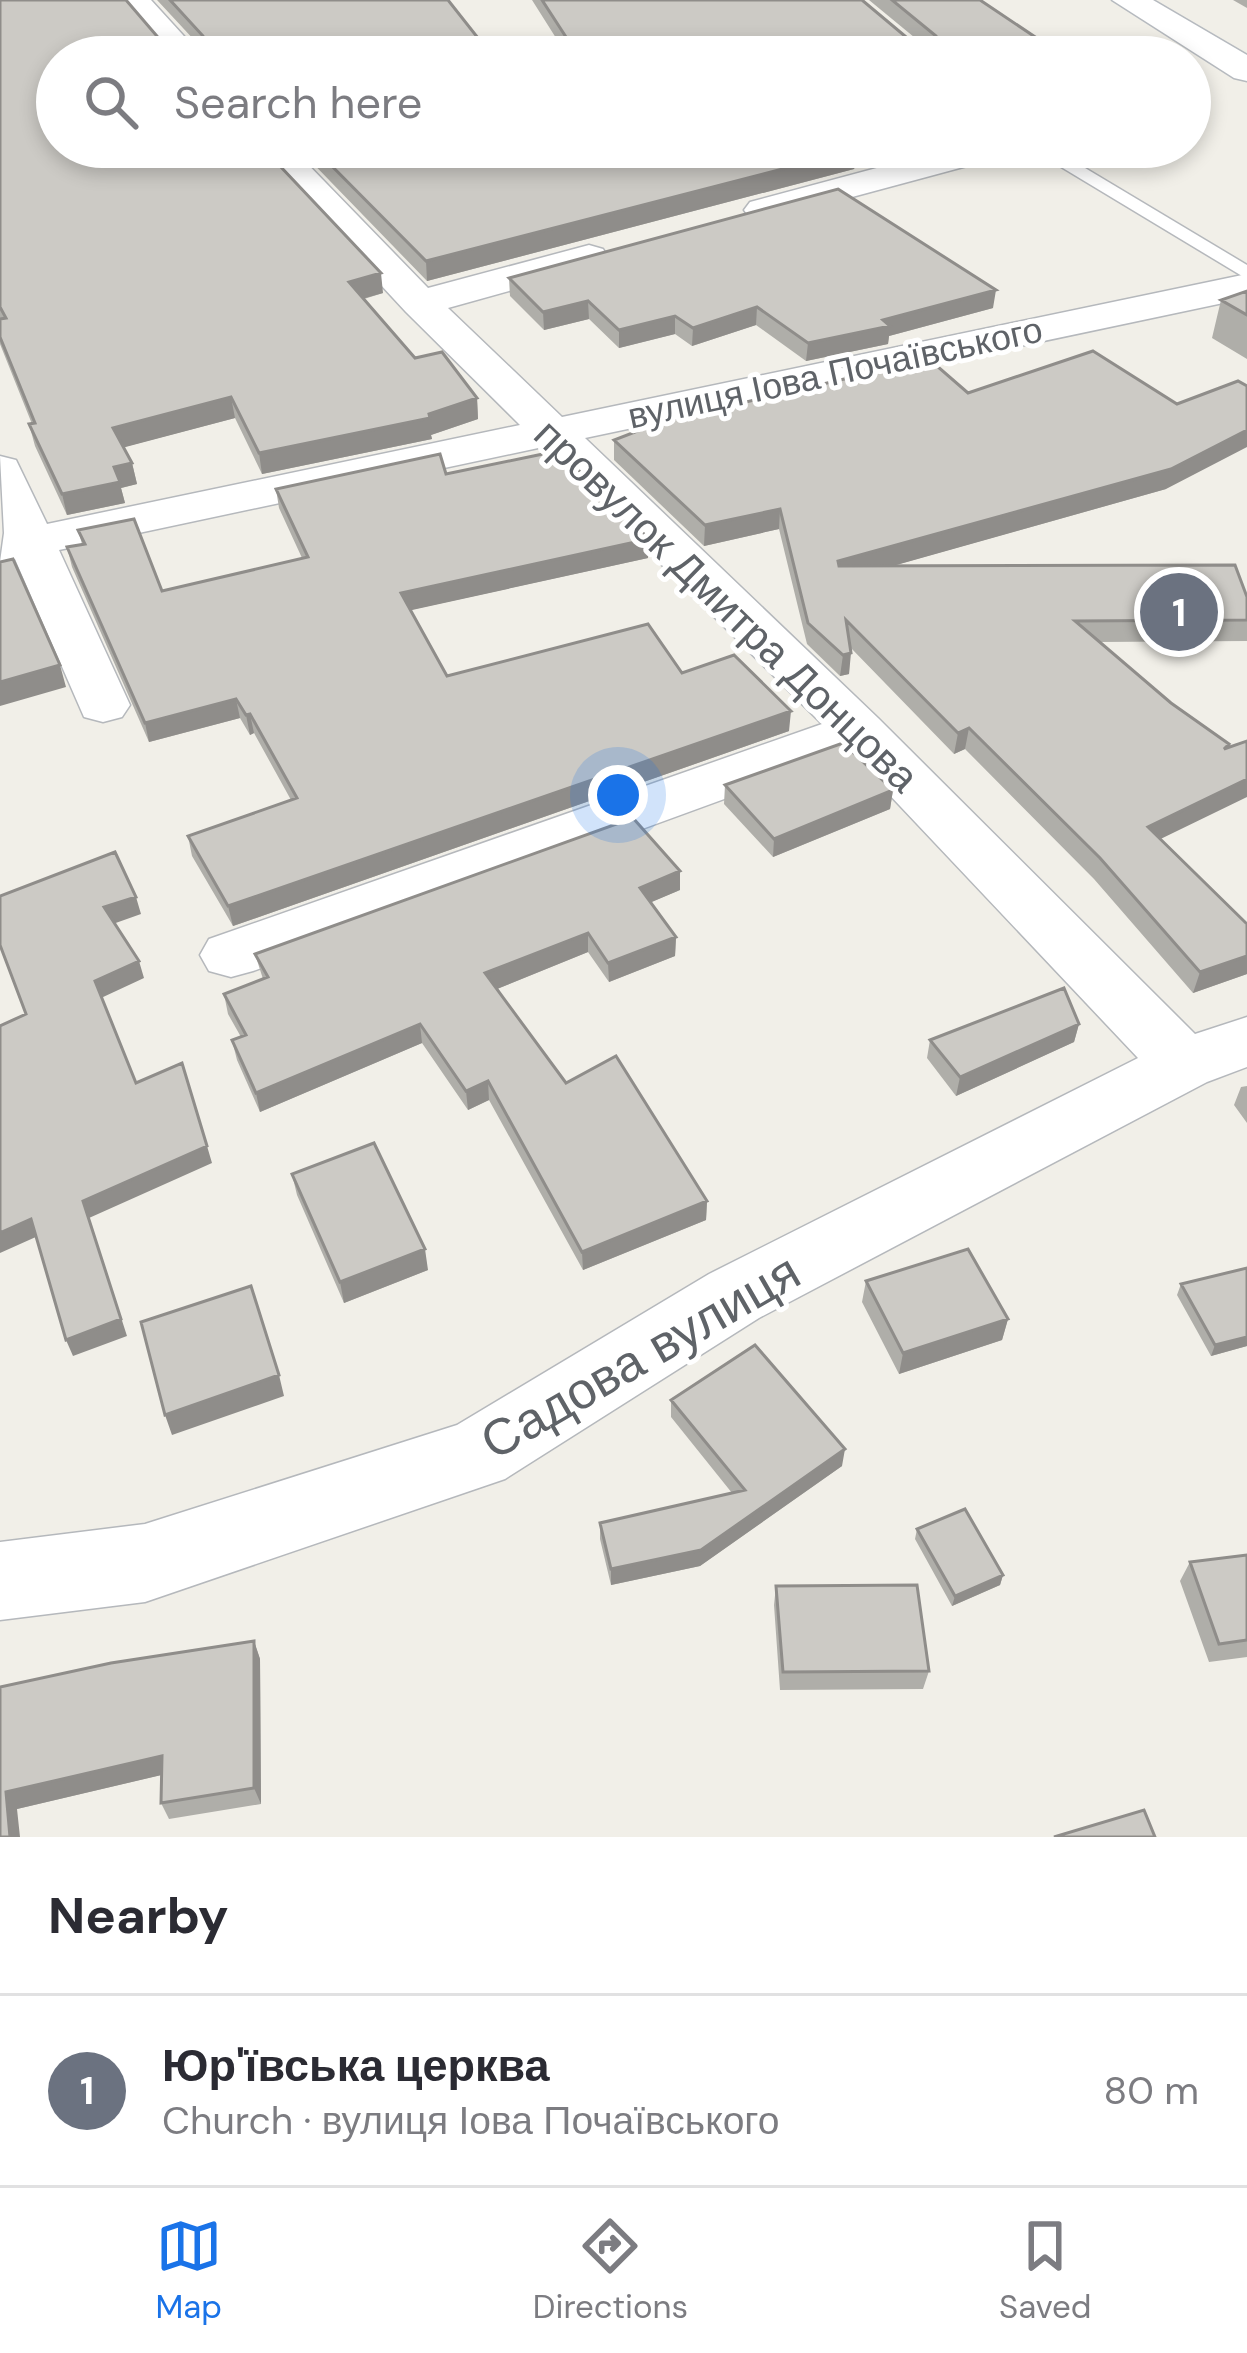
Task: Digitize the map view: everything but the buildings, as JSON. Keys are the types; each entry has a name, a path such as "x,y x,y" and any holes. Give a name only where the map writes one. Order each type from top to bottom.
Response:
{"main road":[{"path":"1129,0 1190,36"},
{"path":"1211,49 1247,70"}],"street":[{"path":"134,0 167,36"},
{"name":"провулок Дмитра Донцова","path":"304,168 420,303 550,432 859,730 1215,1053"},
{"path":"718,222 917,168"},
{"path":"420,303 627,247"},
{"name":"вулиця Іова Почаївського","path":"15,544 1247,286"},
{"path":"0,470 15,544 103,705"},
{"path":"231,955 859,730"},
{"name":"Садова вулиця","path":"0,1580 145,1563 478,1454 734,1296 1215,1053"}],"lane":[{"path":"1071,168 1247,273"}],"place":[{"name":"Юр'ївська церква","path":"1179,612"}]}
